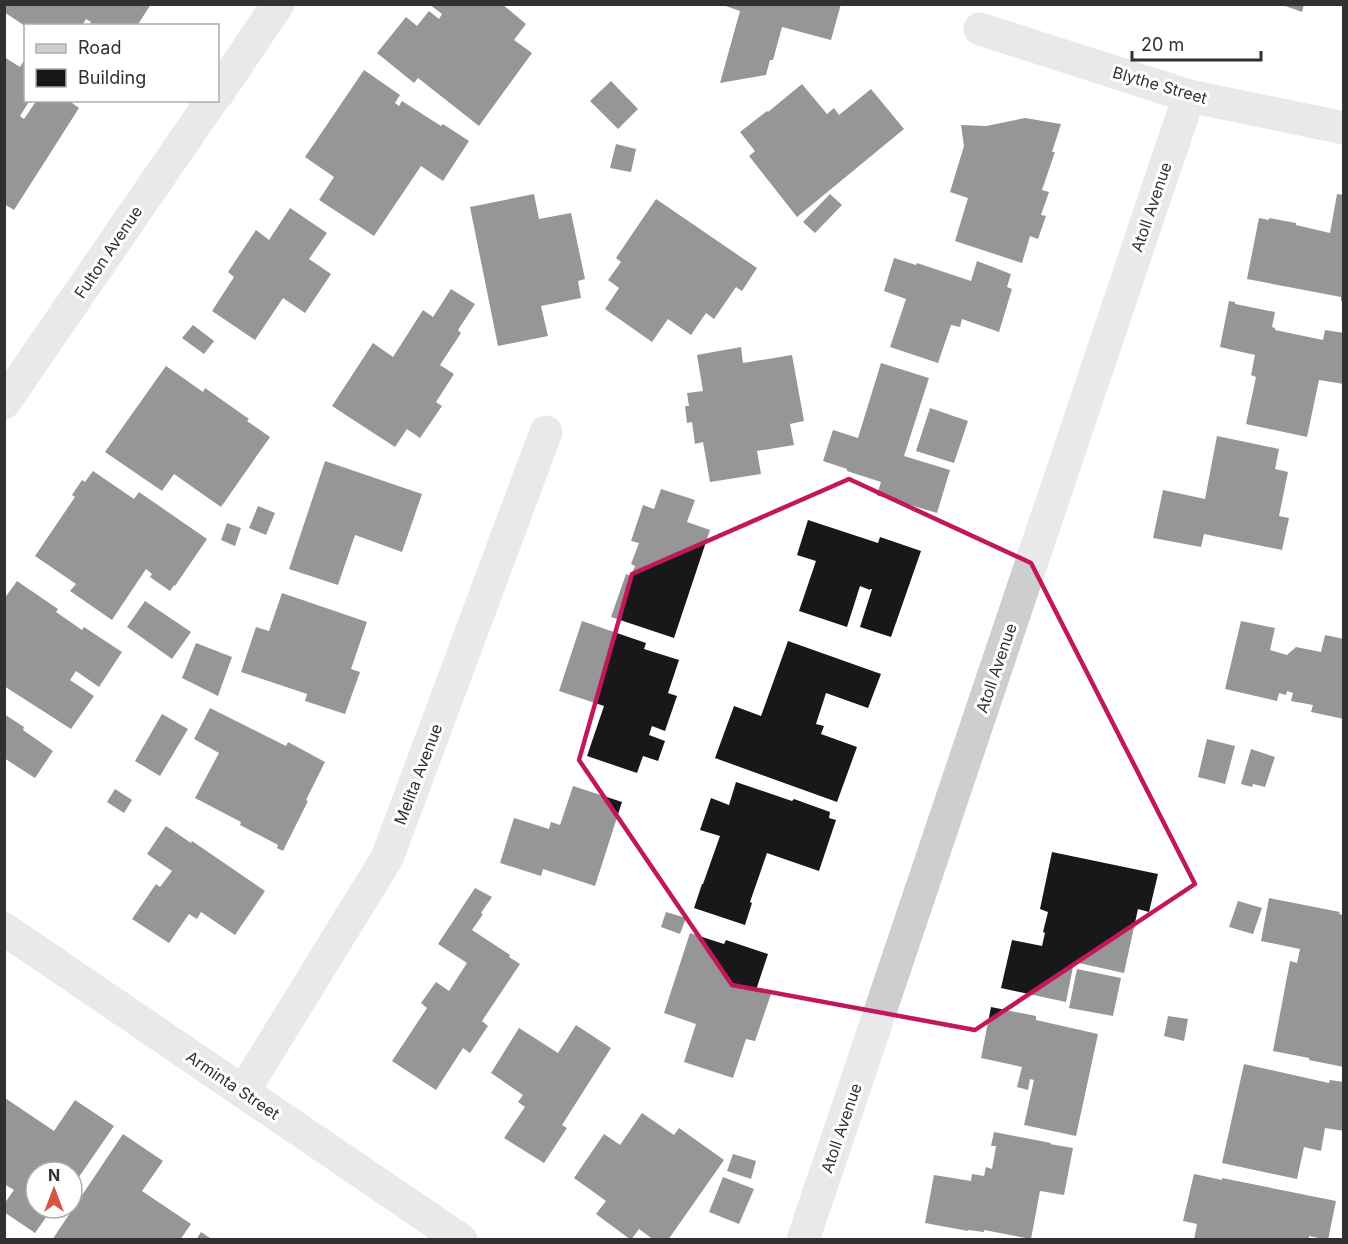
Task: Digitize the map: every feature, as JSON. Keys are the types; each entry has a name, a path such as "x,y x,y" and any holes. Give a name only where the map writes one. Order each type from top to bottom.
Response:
{"street":[{"path":"219,92 278,4"},
{"name":"Blythe Street","path":"980,29 1189,96 1344,128"},
{"name":"Atoll Avenue","path":"803,1239 1189,96"},
{"name":"Fulton Avenue","path":"4,403 211,102"},
{"name":"Melita Avenue","path":"243,1092 387,858 546,432"},
{"name":"Arminta Street","path":"4,929 461,1239"}],"highlighted area":[{"path":"849,479 1031,563 1195,884 975,1030 732,985 579,760 632,574"}],"building":[{"path":"4,4 151,4 138,24 90,24 91,22 86,19 83,24 24,25 4,12"},
{"path":"429,4 502,4 526,24 514,40 532,53 479,126 418,78 414,83 377,53 406,17 417,26 429,11 439,19 442,14"},
{"path":"720,4 841,4 831,40 782,27 773,60 770,60 766,75 720,83 740,11"},
{"path":"1280,4 1304,4 1302,12"},
{"path":"4,57 20,67 24,60 24,102 29,102 20,116 24,119 36,102 71,102 79,108 14,210 4,204"},
{"path":"364,70 400,95 395,103 399,106 402,101 469,141 443,181 421,166 374,236 319,200 334,177 305,157"},
{"path":"611,81 638,109 618,129 590,101"},
{"path":"802,84 827,114 834,108 839,115 871,89 904,129 797,217 749,156 755,151 740,132"},
{"path":"1025,118 1061,124 1052,152 1055,152 1042,190 1049,192 1041,215 1046,216 1038,239 1030,236 1022,263 955,241 968,198 950,192 964,146 961,125 986,126"},
{"path":"616,144 636,149 631,172 610,168"},
{"path":"534,194 539,219 571,213 585,279 578,281 581,298 541,306 548,336 498,346 470,207"},
{"path":"830,194 842,205 815,233 803,222"},
{"path":"1337,194 1344,195 1344,301 1341,301 1341,297 1247,279 1259,218 1296,223 1296,225 1330,233"},
{"path":"656,199 757,268 742,291 736,287 714,319 706,313 691,335 668,319 652,342 605,309 619,288 608,280 621,262 616,258"},
{"path":"290,208 327,233 309,259 331,274 305,313 283,298 255,340 212,311 234,277 228,272 256,230 269,240"},
{"path":"894,258 971,281 977,261 1011,274 1007,287 1012,289 999,332 962,319 960,327 951,325 938,363 890,347 906,299 884,291"},
{"path":"451,289 475,304 458,330 461,333 440,365 454,374 436,402 442,406 420,438 407,429 395,447 332,406 373,343 393,357 423,310 433,317"},
{"path":"1229,301 1275,312 1272,327 1275,330 1323,340 1325,330 1344,333 1344,384 1319,380 1307,437 1246,424 1256,377 1251,375 1255,355 1220,347"},
{"path":"193,325 214,341 204,354 182,338"},
{"path":"741,347 743,363 792,355 804,421 790,424 794,445 757,451 761,474 710,482 703,442 695,444 692,422 687,423 685,406 689,406 687,393 703,391 697,355"},
{"path":"881,363 929,378 904,456 950,470 937,513 877,495 881,482 823,461 833,430 858,438"},
{"path":"166,366 203,392 205,388 270,437 221,507 174,474 162,491 105,452"},
{"path":"930,408 968,421 954,463 916,451"},
{"path":"1217,436 1279,449 1275,469 1288,472 1279,516 1289,518 1282,550 1204,534 1201,547 1153,538 1163,490 1205,499"},
{"path":"325,461 422,494 402,552 355,535 338,585 289,569"},
{"path":"93,471 134,499 139,492 207,539 170,591 150,577 152,574 146,569 112,620 70,591 76,584 35,556 75,497 72,495 82,480 85,482"},
{"path":"661,489 695,500 687,522 710,530 674,638 611,617 626,574 631,576 635,566 631,564 639,543 631,541 643,505 654,509"},
{"path":"258,506 275,513 266,535 249,528"},
{"path":"808,520 878,543 880,537 921,551 891,637 860,627 872,589 860,586 847,627 799,611 816,561 797,555"},
{"path":"227,523 241,528 235,546 221,540"},
{"path":"17,581 58,609 56,612 82,630 84,627 122,652 99,687 76,671 70,680 94,696 71,729 4,686 4,599"},
{"path":"282,593 367,622 351,669 360,672 345,714 305,701 307,694 241,672 256,627 269,631"},
{"path":"145,601 191,632 172,659 127,627"},
{"path":"582,621 646,643 644,649 679,660 668,693 677,696 665,731 652,726 649,735 665,741 658,761 643,756 637,773 587,756 604,706 559,691"},
{"path":"1241,621 1275,628 1270,650 1287,655 1296,647 1321,652 1325,635 1344,639 1344,719 1311,712 1313,705 1291,701 1293,693 1287,691 1286,695 1279,693 1277,701 1225,689"},
{"path":"788,641 881,674 868,708 826,693 816,724 824,726 821,734 857,747 837,802 715,758 734,706 761,716"},
{"path":"196,643 232,657 218,696 182,678"},
{"path":"210,708 286,746 288,742 325,762 283,851 277,848 278,845 240,825 241,822 195,798 219,753 194,739"},
{"path":"4,714 53,751 35,778 4,758"},
{"path":"162,714 188,729 160,776 135,761"},
{"path":"1207,739 1235,746 1225,784 1198,777"},
{"path":"1251,749 1275,757 1265,787 1241,784"},
{"path":"736,782 830,812 829,818 836,820 819,871 767,853 750,902 752,903 745,925 694,908 720,836 700,830 711,798 729,805"},
{"path":"573,786 622,802 595,886 543,869 541,876 500,863 514,818 549,829 551,822 560,825"},
{"path":"115,789 132,800 124,813 107,802"},
{"path":"166,826 265,891 235,935 201,912 197,919 189,914 169,943 132,919 156,884 160,887 172,871 147,854"},
{"path":"1052,852 1158,874 1149,912 1138,909 1124,973 1074,962 1066,1002 1001,988 1012,940 1042,946 1048,912 1040,909"},
{"path":"475,888 492,897 472,930 520,964 482,1021 488,1026 470,1053 463,1048 436,1090 392,1061 427,1008 421,1003 436,982 449,991 467,963 438,944"},
{"path":"1269,898 1340,912 1339,914 1344,915 1344,1067 1273,1051 1290,961 1297,963 1300,949 1261,941"},
{"path":"1238,901 1262,908 1253,934 1229,927"},
{"path":"666,912 686,918 680,934 661,927"},
{"path":"690,933 724,944 726,940 768,954 756,990 771,994 755,1041 746,1039 733,1078 684,1062 696,1024 664,1013"},
{"path":"1077,969 1121,978 1113,1016 1069,1008"},
{"path":"991,1007 1036,1016 1036,1020 1098,1034 1076,1136 1024,1125 1034,1080 1030,1079 1028,1090 1017,1087 1022,1067 981,1058"},
{"path":"1168,1016 1188,1019 1184,1041 1164,1036"},
{"path":"576,1025 611,1048 562,1125 567,1128 544,1163 504,1138 525,1107 518,1102 523,1095 491,1073 519,1028 558,1053"},
{"path":"1244,1064 1329,1083 1330,1080 1344,1082 1344,1131 1325,1128 1321,1151 1304,1147 1297,1179 1222,1163"},
{"path":"5,1098 54,1131 75,1100 114,1126 84,1170 84,1160 24,1160 24,1220 44,1220 35,1233 4,1212 4,1204 14,1190 4,1184"},
{"path":"642,1113 674,1135 679,1128 724,1160 668,1240 654,1240 639,1229 631,1240 596,1214 606,1201 574,1178 604,1134 620,1145"},
{"path":"994,1132 1073,1148 1064,1195 1040,1191 1031,1239 984,1230 984,1232 968,1231 925,1223 934,1175 971,1181 972,1174 984,1176 986,1167 992,1169 996,1146 991,1146"},
{"path":"123,1134 163,1161 142,1191 191,1224 180,1240 52,1240 65,1220 84,1220 84,1192"},
{"path":"733,1154 756,1161 751,1179 727,1171"},
{"path":"1194,1174 1336,1201 1328,1240 1309,1236 1309,1240 1194,1240 1197,1224 1183,1221"},
{"path":"723,1177 754,1189 739,1224 709,1212"},
{"path":"201,1232 213,1240 196,1240"}]}
